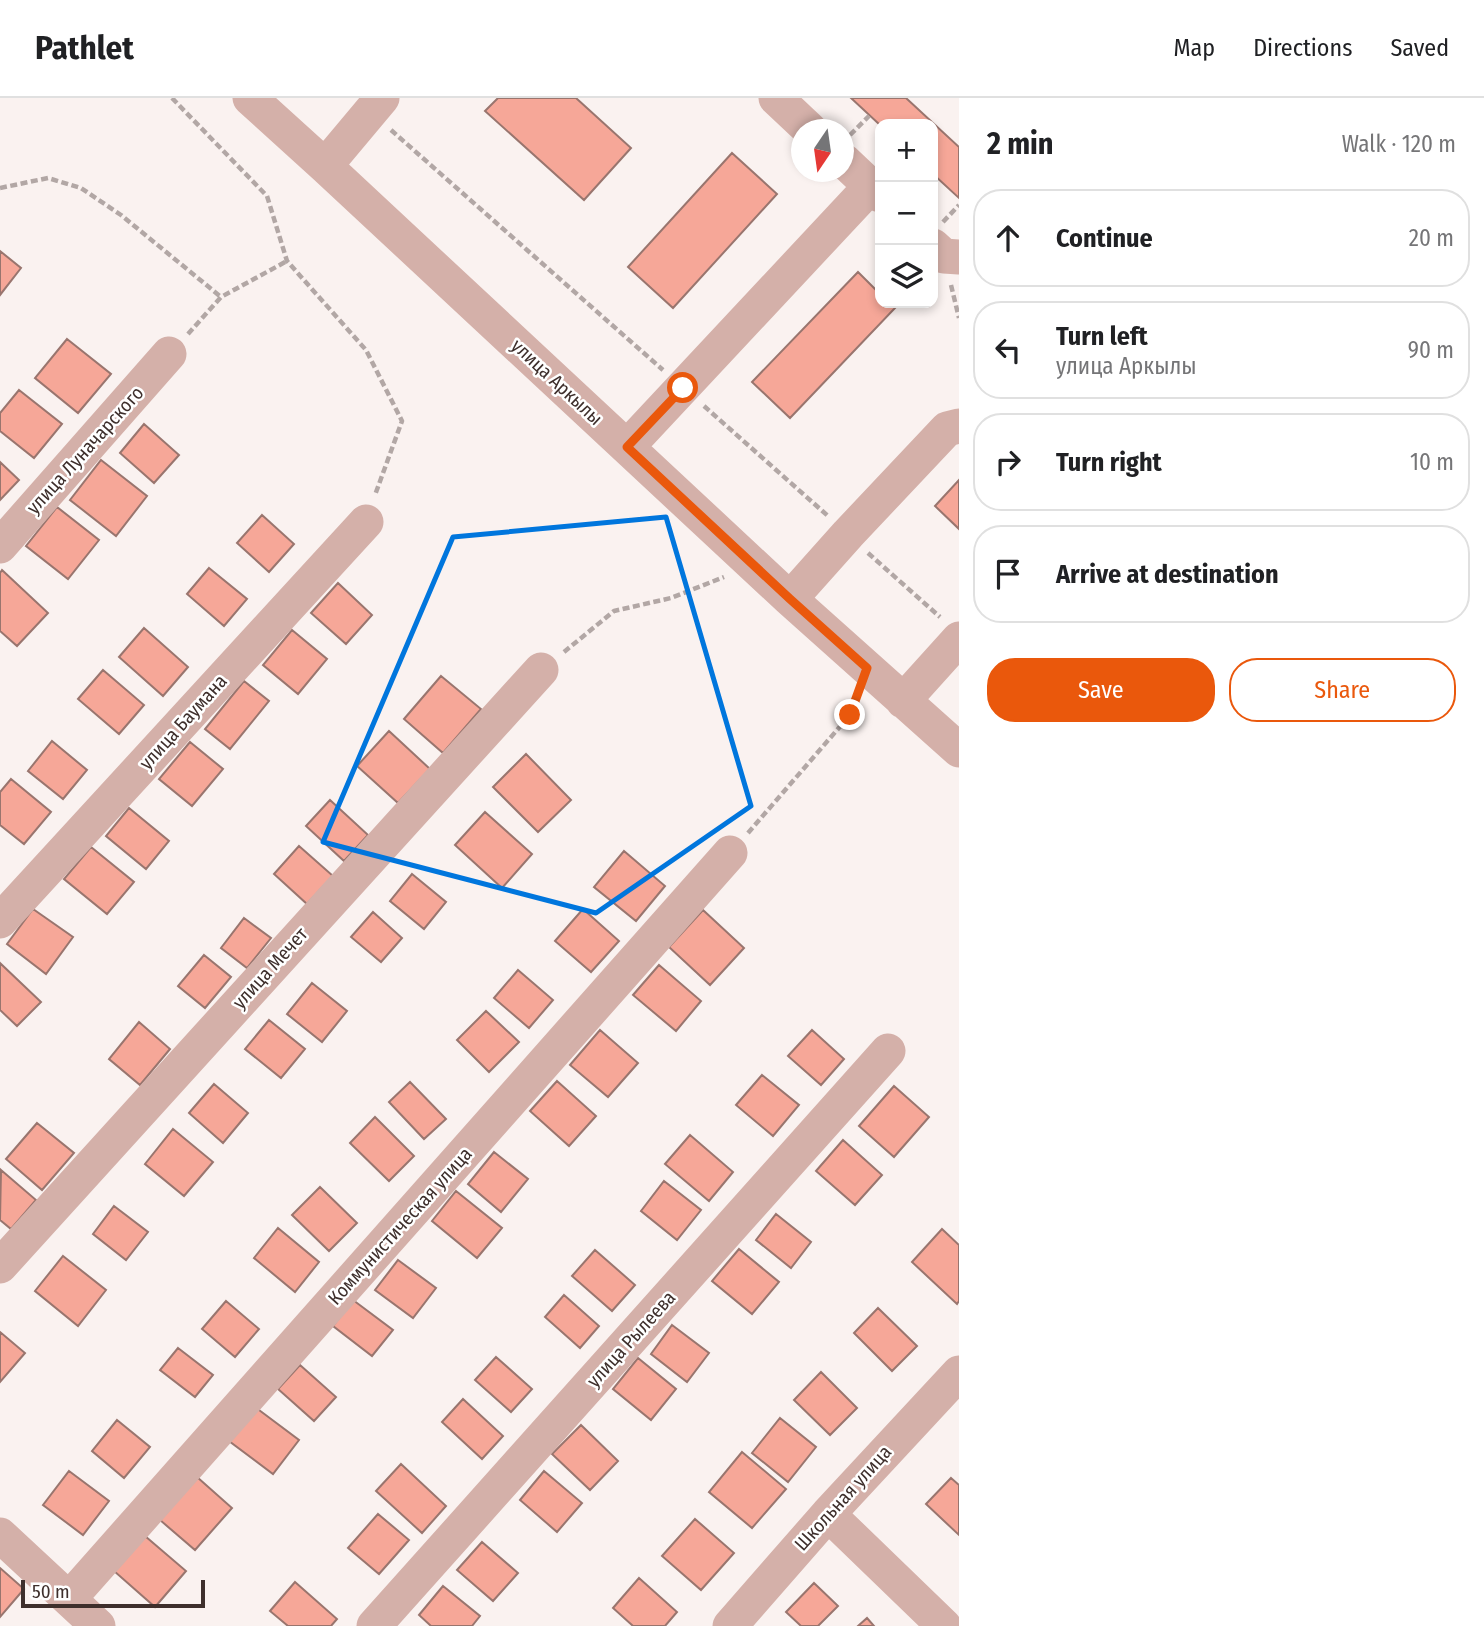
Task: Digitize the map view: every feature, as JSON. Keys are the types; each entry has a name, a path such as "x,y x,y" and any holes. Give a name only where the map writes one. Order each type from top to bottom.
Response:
{"street":[{"name":"улица Аркылы","path":"250,98 747,560 959,750"},
{"path":"325,166 382,98"},
{"path":"776,98 798,119"},
{"path":"854,170 875,190"},
{"path":"627,447 875,192"},
{"path":"938,251 944,256 959,257"},
{"name":"улица Луначарского","path":"0,546 169,354"},
{"path":"790,599 947,429 959,426"},
{"name":"улица Баумана","path":"0,921 366,522"},
{"path":"903,701 959,639"},
{"name":"улица Мечет","path":"0,1266 541,670"},
{"name":"Коммунистическая улица","path":"69,1599 730,853"},
{"name":"улица Рылеева","path":"374,1626 888,1051"},
{"name":"Школьная улица","path":"730,1626 828,1514 959,1373"},
{"path":"828,1514 944,1626"},
{"path":"0,1535 98,1626"}],"path":[{"path":"172,98 267,196 287,261 366,351 402,421 366,522"},
{"path":"854,132 870,116"},
{"path":"0,188 48,178 81,188 121,215 221,297"},
{"path":"169,354 221,297 287,261"},
{"path":"541,670 614,611 671,598 723,577 747,560"},
{"path":"730,853 850,715 867,668"}],"highlighted area":[{"path":"666,517 751,806 596,913 323,842 453,537"}],"building":[{"path":"498,98 576,98 631,148 584,200 485,111"},
{"path":"851,98 906,98 929,119 875,119"},
{"path":"938,128 959,147 959,198 938,179"},
{"path":"732,153 777,194 673,308 628,267"},
{"path":"0,251 21,268 0,295"},
{"path":"858,272 875,289 875,308 895,308 790,418 752,382"},
{"path":"67,339 111,374 78,413 35,378"},
{"path":"19,390 62,424 34,458 0,431 0,413"},
{"path":"144,424 179,455 154,483 120,453"},
{"path":"101,460 147,496 116,536 70,500"},
{"path":"0,462 19,480 0,500"},
{"path":"959,480 959,529 935,506"},
{"path":"57,507 99,540 68,579 26,546"},
{"path":"262,515 294,544 269,572 237,543"},
{"path":"209,568 247,599 224,626 187,594"},
{"path":"2,570 48,613 17,646 0,631"},
{"path":"338,583 372,615 346,644 311,613"},
{"path":"144,628 188,667 163,696 119,657"},
{"path":"292,630 327,659 298,694 263,665"},
{"path":"103,670 144,705 119,734 78,699"},
{"path":"441,676 481,709 443,753 404,719"},
{"path":"244,681 269,701 230,749 205,729"},
{"path":"389,731 430,769 398,803 357,766"},
{"path":"52,741 87,770 63,799 28,771"},
{"path":"190,742 223,769 192,806 159,779"},
{"path":"526,754 571,800 538,832 493,787"},
{"path":"11,779 51,812 24,844 0,825 0,792"},
{"path":"330,800 368,835 344,861 306,826"},
{"path":"129,808 169,841 146,869 106,836"},
{"path":"485,812 532,854 502,888 455,845"},
{"path":"299,846 333,876 307,904 274,874"},
{"path":"91,847 134,882 107,914 64,879"},
{"path":"624,851 665,886 636,921 594,887"},
{"path":"412,874 446,902 424,929 390,901"},
{"path":"33,909 73,937 46,974 7,944"},
{"path":"583,909 619,941 591,972 555,941"},
{"path":"703,910 744,948 710,985 669,947"},
{"path":"373,912 402,938 381,962 351,937"},
{"path":"244,918 271,938 247,968 221,948"},
{"path":"204,955 231,977 205,1008 178,986"},
{"path":"0,963 41,1002 17,1026 0,1010"},
{"path":"659,965 701,1001 676,1031 633,995"},
{"path":"518,970 553,1000 529,1028 494,998"},
{"path":"312,983 347,1011 322,1042 287,1014"},
{"path":"486,1011 519,1042 489,1072 457,1040"},
{"path":"269,1020 305,1049 281,1078 245,1049"},
{"path":"139,1022 170,1049 140,1085 109,1059"},
{"path":"600,1030 638,1063 608,1097 570,1065"},
{"path":"812,1030 844,1059 821,1085 788,1056"},
{"path":"762,1075 799,1105 773,1136 736,1105"},
{"path":"557,1081 596,1116 569,1146 530,1111"},
{"path":"410,1082 446,1119 424,1139 389,1102"},
{"path":"214,1084 248,1113 223,1143 189,1113"},
{"path":"894,1086 929,1117 894,1157 859,1126"},
{"path":"375,1117 414,1156 389,1181 350,1143"},
{"path":"37,1123 74,1153 42,1190 6,1159"},
{"path":"173,1129 213,1162 184,1196 145,1164"},
{"path":"690,1135 733,1172 709,1201 665,1164"},
{"path":"843,1140 882,1175 855,1205 816,1171"},
{"path":"494,1152 528,1179 501,1212 468,1184"},
{"path":"1,1170 36,1200 11,1229 0,1220"},
{"path":"664,1181 701,1210 677,1240 641,1211"},
{"path":"320,1187 357,1223 329,1251 292,1215"},
{"path":"456,1191 502,1228 477,1258 432,1221"},
{"path":"114,1206 148,1232 126,1260 93,1234"},
{"path":"776,1214 811,1242 791,1268 756,1240"},
{"path":"278,1228 319,1262 295,1292 254,1258"},
{"path":"942,1229 959,1245 957,1304 912,1262"},
{"path":"739,1249 779,1282 752,1314 712,1281"},
{"path":"595,1250 635,1285 612,1311 572,1276"},
{"path":"63,1256 106,1290 78,1326 35,1291"},
{"path":"398,1260 436,1288 413,1318 375,1290"},
{"path":"564,1295 599,1326 580,1348 545,1317"},
{"path":"353,1300 393,1330 372,1356 333,1326"},
{"path":"226,1301 259,1329 235,1357 202,1329"},
{"path":"878,1308 917,1346 892,1371 854,1333"},
{"path":"672,1325 709,1353 687,1382 651,1354"},
{"path":"0,1332 25,1353 0,1382"},
{"path":"178,1348 213,1375 195,1397 160,1370"},
{"path":"496,1357 532,1389 511,1412 475,1380"},
{"path":"638,1358 676,1389 651,1420 613,1389"},
{"path":"300,1365 336,1397 314,1421 278,1389"},
{"path":"821,1372 857,1408 830,1435 794,1400"},
{"path":"463,1399 503,1436 482,1459 442,1422"},
{"path":"255,1407 299,1440 273,1474 229,1441"},
{"path":"780,1418 816,1447 788,1482 752,1453"},
{"path":"117,1420 150,1447 124,1478 92,1451"},
{"path":"581,1425 618,1461 590,1490 552,1454"},
{"path":"742,1452 786,1489 752,1528 709,1492"},
{"path":"401,1464 446,1506 422,1533 376,1491"},
{"path":"69,1471 109,1501 83,1535 43,1505"},
{"path":"544,1471 582,1503 557,1532 520,1500"},
{"path":"197,1477 232,1508 195,1550 160,1520"},
{"path":"951,1478 959,1485 959,1535 926,1504"},
{"path":"378,1514 409,1540 379,1574 348,1548"},
{"path":"695,1519 734,1553 701,1590 662,1556"},
{"path":"145,1536 186,1571 155,1607 114,1571"},
{"path":"482,1542 518,1573 493,1601 457,1570"},
{"path":"0,1568 24,1589 0,1617"},
{"path":"639,1578 677,1612 665,1626 633,1626 613,1608"},
{"path":"295,1582 337,1619 331,1626 288,1626 270,1611"},
{"path":"814,1583 838,1606 818,1626 801,1626 786,1612"},
{"path":"443,1586 480,1616 472,1626 431,1626 419,1615"},
{"path":"867,1618 874,1626 858,1626"}],"route":[{"path":"683,388 627,447 867,668 850,715"}]}
